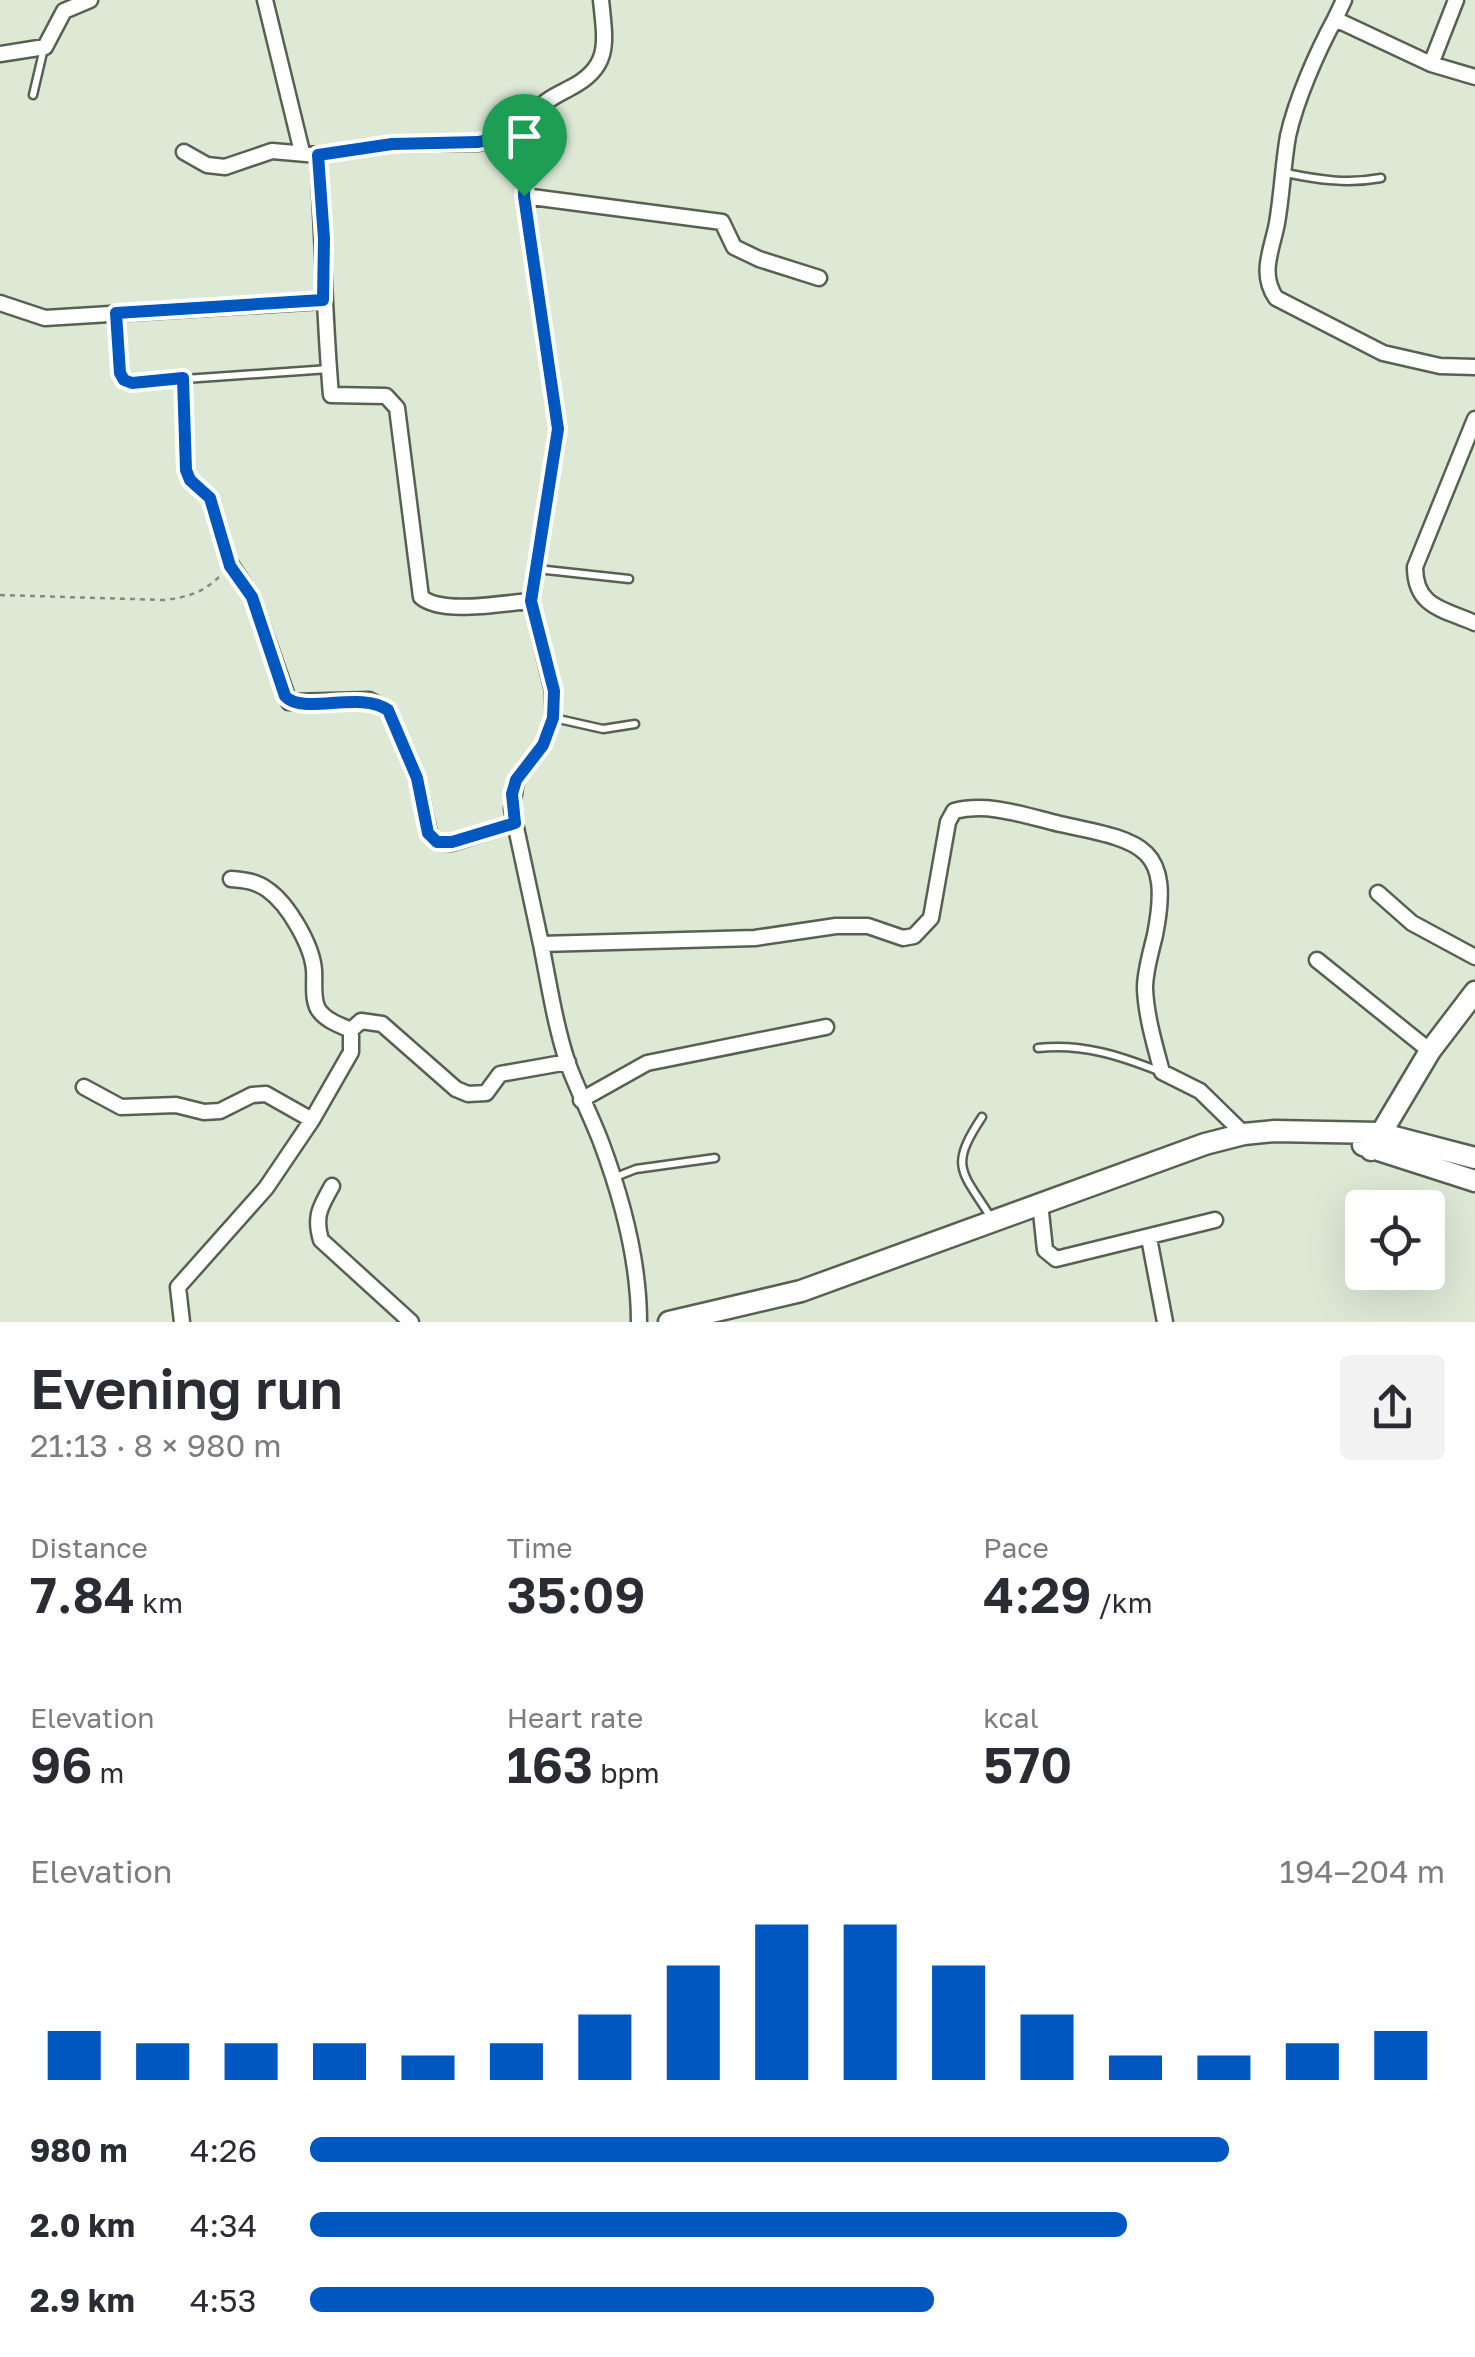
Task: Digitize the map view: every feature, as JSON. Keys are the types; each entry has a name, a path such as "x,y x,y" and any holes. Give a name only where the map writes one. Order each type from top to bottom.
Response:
{"main road":[{"path":"1375,1141 1430,1051 1470,1008"},
{"path":"669,1322 801,1291 1205,1144 1244,1134 1340,1134 1475,1158"},
{"path":"1375,1141 1475,1180"}],"street":[{"path":"0,54 45,47 64,11 90,0"},
{"path":"264,0 302,152"},
{"path":"601,0 604,32 600,65 588,79 536,110 526,132 524,196 558,429 531,601 554,691 553,718 543,745 516,780 512,794 568,1062 613,1178 637,1282 639,1322"},
{"path":"1344,0 1322,42 1289,134 1266,272 1268,287 1276,298 1383,352 1440,366 1475,367"},
{"path":"1431,64 1456,0"},
{"path":"1336,20 1431,64 1475,77"},
{"path":"184,152 207,165 226,167 258,153 318,155 392,144 478,142 526,132"},
{"path":"318,155 331,395 386,396 397,408 421,597 443,607 531,601"},
{"path":"524,196 722,222 734,247 759,260 819,278"},
{"path":"0,302 45,318 323,300"},
{"path":"1475,420 1416,567 1416,586 1426,601 1475,623"},
{"path":"230,566 252,597 290,702 369,700 388,710 417,778 428,833 437,842 452,842 515,823"},
{"path":"541,944 755,938 836,926 868,926 902,938 914,936 931,918 948,822 954,811 983,807 1122,840 1143,849 1152,860 1162,890 1145,988 1162,1072 1200,1091 1244,1134"},
{"path":"230,878 252,881 270,891 309,946 315,1002 320,1012 351,1030"},
{"path":"1378,893 1412,923 1475,957"},
{"path":"1317,960 1430,1051"},
{"path":"351,1030 362,1021 382,1024 468,1094 486,1094 500,1074 568,1062"},
{"path":"581,1100 648,1063 826,1027"},
{"path":"182,1322 178,1287 266,1188 312,1120 351,1052 351,1030"},
{"path":"84,1087 121,1106 176,1105 204,1112 220,1111 252,1095 266,1094 312,1120"},
{"path":"332,1186 317,1211 321,1240 411,1322"},
{"path":"1040,1203 1045,1250 1050,1258 1079,1256 1215,1220"},
{"path":"1149,1238 1165,1322"}],"lane":[{"path":"34,95 45,47"},
{"path":"1284,172 1319,180 1356,182 1381,178"},
{"path":"116,313 120,373 132,383 329,369"},
{"path":"183,378 186,470 190,480"},
{"path":"537,569 630,578"},
{"path":"553,718 603,729 635,724"},
{"path":"1038,1048 1061,1045 1095,1050 1162,1072"},
{"path":"982,1116 963,1148 961,1169 993,1222"},
{"path":"613,1178 636,1169 714,1158"}],"path":[{"path":"0,595 177,599 208,588 230,566 210,498 190,480"}],"route":[{"path":"526,132 524,196 558,429 531,601 554,691 552,728 516,780 512,794 515,823 452,842 437,842 428,833 417,778 388,710 369,700 295,704 285,696 252,597 230,566 210,498 190,480 186,470 183,378 132,383 124,380 120,373 116,313 323,300 324,239 318,155 392,144 446,146 526,132"}]}
